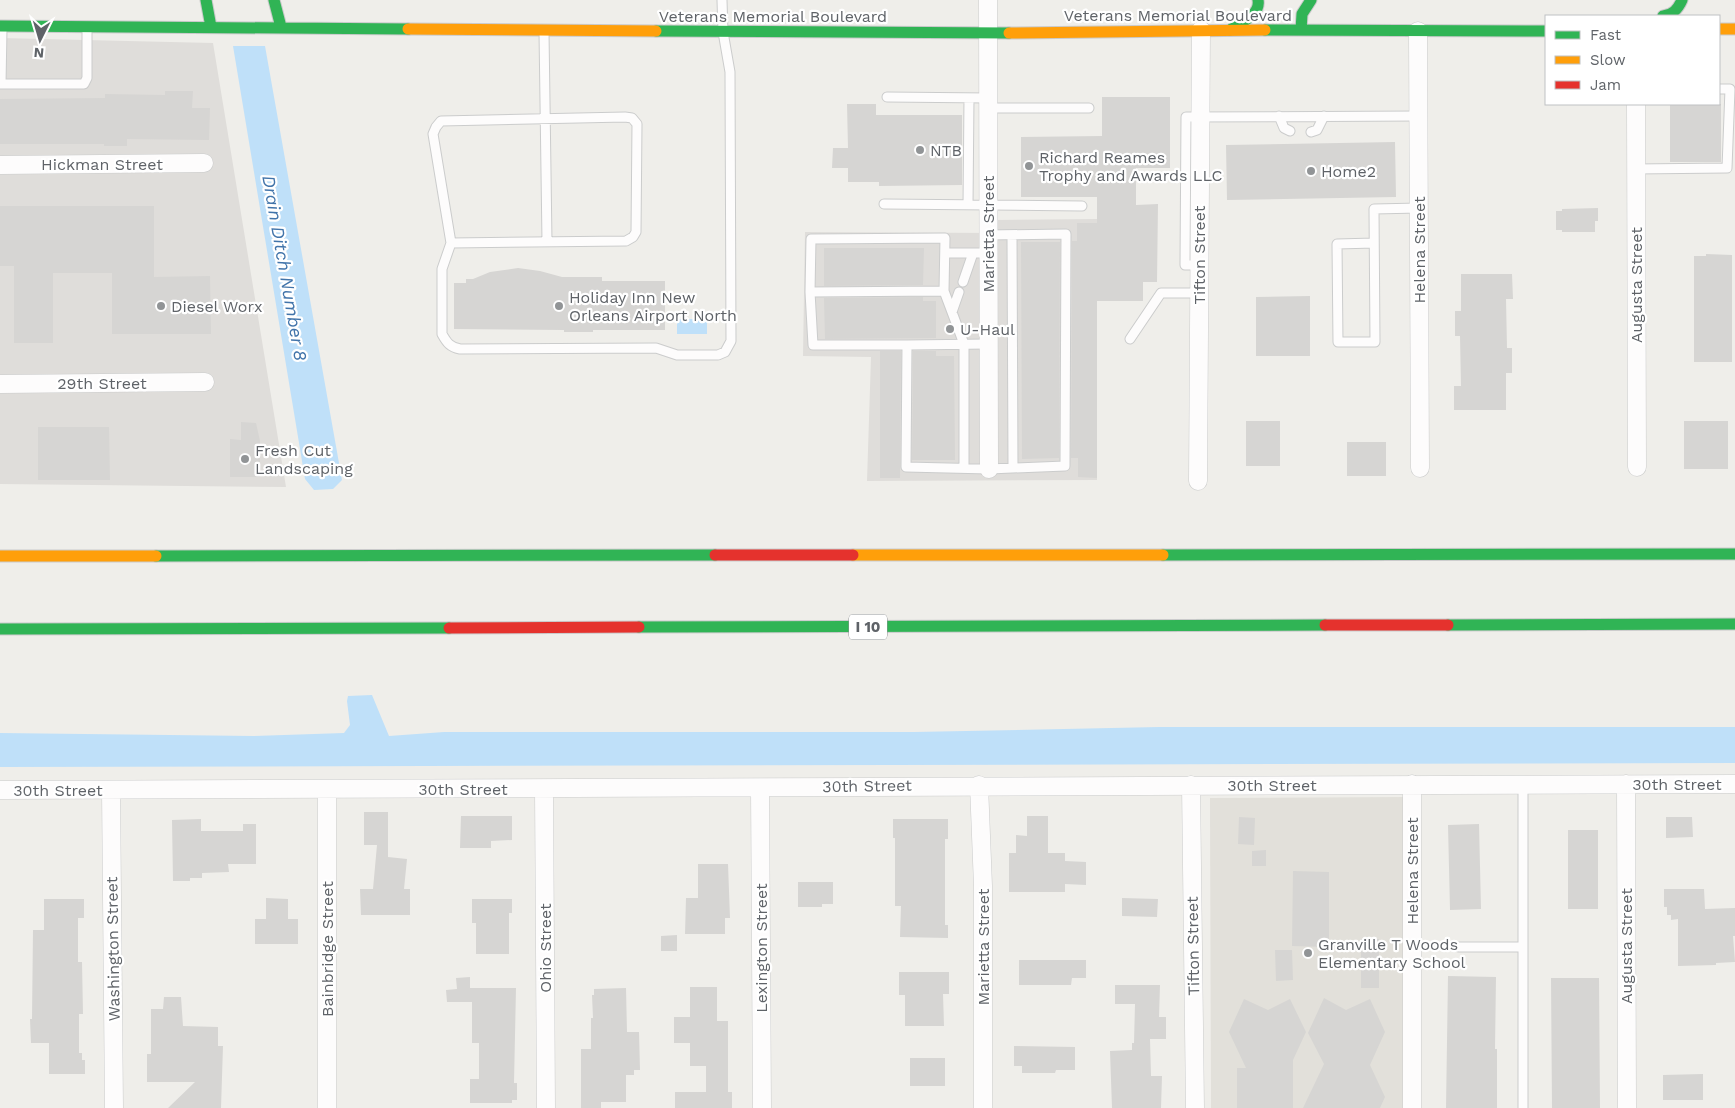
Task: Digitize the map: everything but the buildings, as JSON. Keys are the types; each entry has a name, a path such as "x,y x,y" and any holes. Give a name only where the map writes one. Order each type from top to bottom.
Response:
{"main road":[{"path":"206,0 211,27"},
{"path":"274,0 281,27"},
{"path":"1230,30 1255,13 1259,4 1258,0"},
{"path":"1300,30 1300,15 1306,4 1311,0"},
{"path":"1666,15 1674,12 1680,6 1682,0"},
{"name":"Veterans Memorial Boulevard","path":"1,26 723,32 1522,31 1545,29"},
{"path":"1720,29 1735,29"},
{"path":"0,556 1735,554"},
{"name":"I 10","path":"0,629 1735,624"}],"street":[{"name":"Marietta Street","path":"988,0 988,235 981,253 988,344 989,469"},
{"name":"Tifton Street","path":"1198,481 1201,30"},
{"name":"Helena Street","path":"1418,31 1420,468"},
{"name":"Augusta Street","path":"1636,105 1637,467"},
{"name":"Hickman Street","path":"0,165 204,163"},
{"name":"29th Street","path":"0,384 205,382"},
{"name":"Helena Street","path":"1412,784 1412,1108"},
{"name":"Augusta Street","path":"1626,784 1627,1108"},
{"name":"30th Street","path":"0,790 760,788 979,785 1735,784"},
{"name":"Marietta Street","path":"979,785 983,886 983,1108"},
{"name":"Tifton Street","path":"1191,785 1195,1108"},
{"name":"Lexington Street","path":"760,788 762,1108"},
{"name":"Ohio Street","path":"544,789 546,1108"},
{"name":"Washington Street","path":"111,790 114,1108"},
{"name":"Bainbridge Street","path":"327,790 327,1108"}],"lane":[{"path":"451,243 626,241 633,237 636,232 637,124 632,118 441,121 433,134 451,243 442,270 442,334 447,343 453,348 460,349 656,348 677,355 718,355 725,352 732,341 730,72 723,32 722,0"},
{"path":"1,26 1,84 84,84 88,78 87,28"},
{"path":"544,31 547,242"},
{"path":"1635,169 1727,168 1730,89 1720,89"},
{"path":"887,97 969,98 988,103 1089,108"},
{"path":"968,205 969,98"},
{"path":"1279,116 1284,128 1290,132"},
{"path":"1311,132 1317,130 1324,116"},
{"path":"1201,117 1419,116"},
{"path":"884,204 1082,206"},
{"path":"1374,243 1337,244 1338,342 1375,342 1374,209 1419,208"},
{"path":"907,345 906,468 989,469 1065,466 1066,234 988,235"},
{"path":"1012,235 1013,468"},
{"path":"964,468 964,344 944,291 945,238 811,239 810,292 813,345 907,345 964,344 988,344"},
{"path":"945,253 981,253"},
{"path":"963,282 981,253"},
{"path":"810,292 944,291"},
{"path":"952,312 959,292"},
{"path":"1130,339 1161,293 1199,293"},
{"path":"1523,1108 1524,784"},
{"path":"1459,947 1523,947"}],"shaded area":[{"path":"0,38 213,43 286,487 0,484"},
{"name":"U-Haul","path":"1097,219 1097,480 867,481 871,357 803,356 805,232 996,233 996,220"},
{"name":"Granville T Woods Elementary School","path":"1405,797 1405,1108 1211,1108 1210,798"}],"water":[{"name":"Drain Ditch Number 8","path":"233,46 265,46 342,480 333,489 314,490 305,479"},
{"path":"677,319 707,319 707,334 677,334"},
{"path":"372,695 389,736 444,732 914,732 1159,727 1735,727 1735,763 0,767 0,733 254,736 344,733 350,725 348,696"}],"traffic: fast":[{"path":"206,0 211,27"},
{"path":"274,0 281,27"},
{"path":"1230,30 1253,14 1258,5 1258,0"},
{"path":"1301,30 1302,14 1311,0"},
{"path":"1666,15 1675,11 1682,0"},
{"path":"0,26 408,29"},
{"path":"1265,30 1545,31"},
{"path":"656,31 1009,33"},
{"path":"1163,555 1735,554"},
{"path":"156,556 715,555"},
{"path":"1448,625 1735,624"},
{"path":"639,627 1325,625"},
{"path":"0,629 449,628"}],"traffic: slow":[{"path":"408,29 656,31"},
{"path":"1720,29 1735,29"},
{"path":"1009,33 1265,30"},
{"path":"853,555 1163,555"},
{"path":"0,556 156,556"}],"traffic: jam":[{"path":"715,555 853,555"},
{"path":"1325,625 1448,625"},
{"path":"449,628 639,627"}],"place":[{"name":"NTB","path":"920,150"},
{"name":"Richard Reames Trophy and Awards LLC","path":"1029,166"},
{"name":"Home2","path":"1311,171"},
{"name":"Diesel Worx","path":"161,306"},
{"name":"Holiday Inn New Orleans Airport North","path":"559,306"},
{"name":"U-Haul","path":"950,329"},
{"name":"Fresh Cut Landscaping","path":"245,459"},
{"name":"Granville T Woods Elementary School","path":"1308,953"}]}
